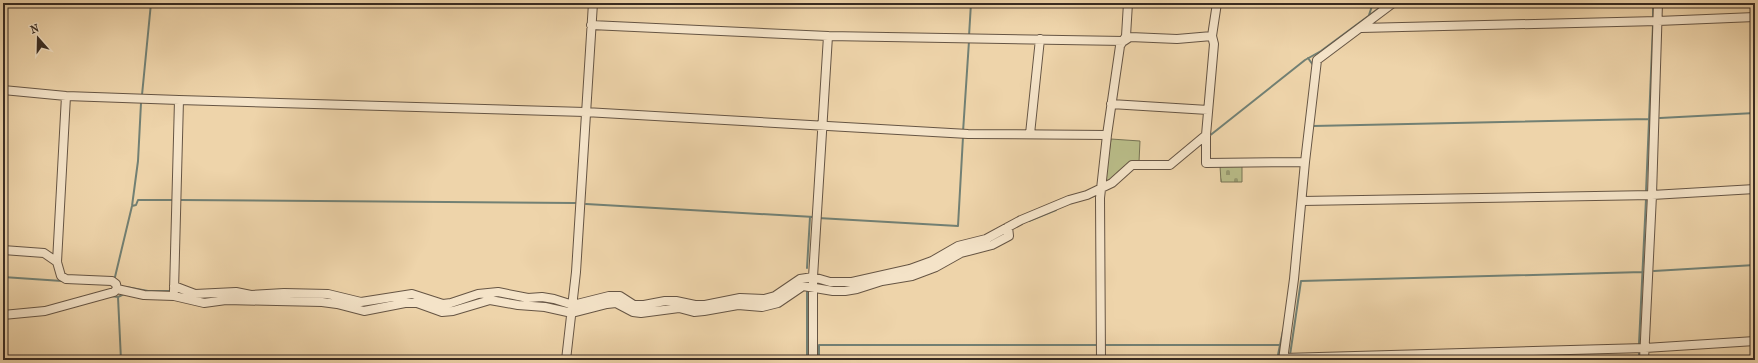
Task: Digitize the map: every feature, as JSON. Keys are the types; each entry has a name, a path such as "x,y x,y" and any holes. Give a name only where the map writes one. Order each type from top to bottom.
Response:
{"street":[{"path":"566,360 573,304 593,3"},
{"path":"1124,41 1126,36 1128,3"},
{"path":"1217,3 1212,36 1214,44 1206,139 1206,163 1305,162"},
{"path":"1393,3 1317,60 1283,359 1645,348 1755,341"},
{"path":"1644,360 1652,195 1658,3"},
{"path":"1361,28 1658,21 1755,17"},
{"path":"591,25 828,36 1124,41"},
{"path":"813,360 812,287 828,36"},
{"path":"1101,360 1100,198 1111,104 1120,46 1130,37 1177,39 1212,36"},
{"path":"1030,134 1040,39"},
{"path":"3,90 66,96 585,112 964,134 1107,135"},
{"path":"66,96 57,262 61,276 66,279 112,281 122,290"},
{"path":"174,296 180,100"},
{"path":"1111,104 1208,110"},
{"path":"174,286 195,294 236,292 251,295 284,293 328,294 361,302 412,294 443,304 451,303 478,294 498,292 528,298 542,297 573,304 609,296 620,296 634,305 676,301 695,305 705,305 740,298 764,299 775,296 800,279 813,277 830,282 852,282 910,269 932,261 958,246 986,240 1008,227 1069,200 1087,195 1112,183 1132,164 1170,165 1206,139"},
{"path":"1302,201 1652,195 1755,189"},
{"path":"3,315 7,313 45,311 122,290 144,295 174,296 204,303 226,300 322,302 364,311 405,303 417,303 442,312 453,311 490,300 518,306 545,307 572,313 616,303 633,312 641,313 679,308 694,312 704,312 738,305 762,307 778,303 803,286 833,291 845,291 857,289 882,281 912,276 936,267 961,253 992,245 1009,236 1008,227"},
{"path":"3,250 44,253 57,262"}],"green space":[{"path":"1111,139 1140,141 1139,162 1110,181 1105,181"},
{"path":"1220,166 1242,166 1242,182 1221,182"}],"waterway":[{"path":"142,95 151,3"},
{"path":"969,36 971,3"},
{"path":"1369,15 1373,3"},
{"path":"1208,137 1305,60 1321,51 1386,3"},
{"path":"1653,3 1653,18"},
{"path":"1646,192 1653,25"},
{"path":"963,132 969,41"},
{"path":"1308,58 1313,65"},
{"path":"115,277 132,206 138,161 141,103"},
{"path":"1660,118 1755,113"},
{"path":"1313,125 1649,119"},
{"path":"818,218 958,226 963,137"},
{"path":"1088,198 1099,194"},
{"path":"1639,344 1646,199"},
{"path":"132,206 136,205 138,200 172,200"},
{"path":"180,200 575,203"},
{"path":"586,204 814,217"},
{"path":"1029,221 1056,210"},
{"path":"807,268 810,217"},
{"path":"997,238 1007,232"},
{"path":"1654,271 1755,265"},
{"path":"1290,355 1301,281 1643,272"},
{"path":"3,277 62,281"},
{"path":"815,283 832,287"},
{"path":"125,289 126,287 148,291 172,291"},
{"path":"807,291 807,360"},
{"path":"111,296 118,297 124,294"},
{"path":"118,297 121,360"},
{"path":"201,299 219,297"},
{"path":"458,305 485,297"},
{"path":"491,297 524,302"},
{"path":"317,298 329,298 336,300"},
{"path":"537,303 554,305"},
{"path":"1280,345 1283,331"},
{"path":"819,360 819,345 1099,345"},
{"path":"1104,345 1280,345 1277,360"},
{"path":"1639,353 1639,360"}]}
